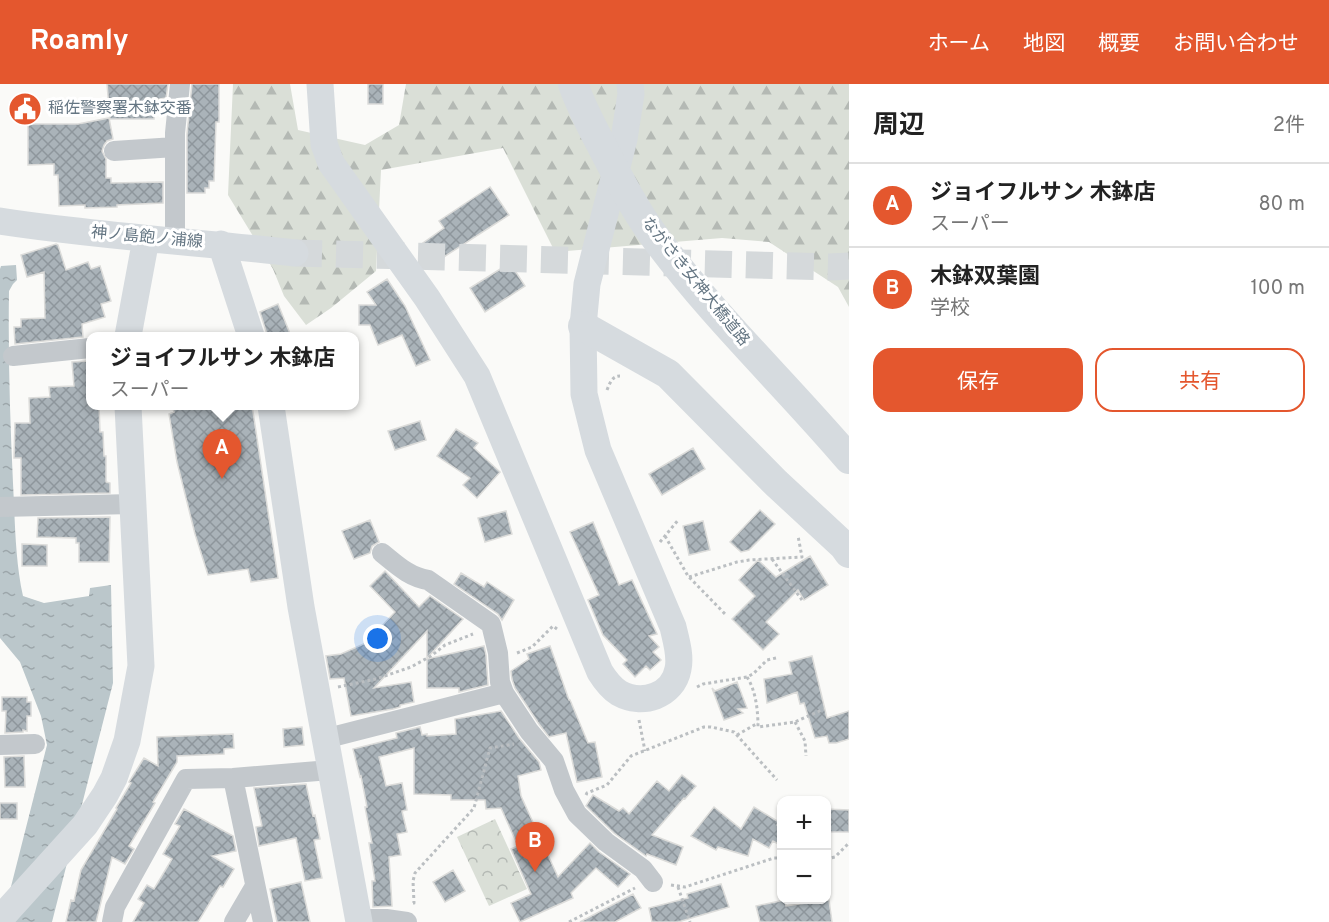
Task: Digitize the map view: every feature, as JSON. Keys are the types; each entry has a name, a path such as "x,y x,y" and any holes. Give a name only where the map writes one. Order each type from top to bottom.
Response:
{"main road":[{"name":"ながさき女神大橋道路","path":"573,84 613,169 633,206 656,239 700,294 849,459"},
{"path":"583,326 668,374 849,553"}],"street":[{"path":"175,241 175,133 180,84"},
{"path":"320,84 324,144 331,163 427,298 477,376 600,672 618,693 642,699 657,696 671,685 678,672 678,651 673,627 598,450 584,394 583,326 587,284 624,139 631,94 630,84"},
{"path":"114,151 175,147"},
{"name":"神ノ島飽ノ浦線","path":"0,221 146,239 221,244 295,253"},
{"path":"129,332 146,239"},
{"path":"221,244 250,332"},
{"path":"12,356 86,348"},
{"path":"0,919 91,816 114,778 127,741 141,666 128,410"},
{"path":"272,410 301,607 359,921 386,919 406,914"},
{"path":"0,507 133,504"},
{"path":"382,553 405,572 418,578 428,579 491,624 498,656 500,682 504,693 554,761 564,790 576,812 606,842 643,869 653,882"},
{"path":"324,739 504,693"},
{"path":"0,745 35,744"},
{"path":"112,922 115,907 186,779 232,778 330,770"},
{"path":"232,778 263,922"},
{"path":"234,922 255,886"}],"path":[{"path":"689,577 737,562 802,557 798,534"},
{"path":"665,536 689,577 727,616"},
{"path":"772,558 802,600"},
{"path":"498,656 525,651 553,626 574,638 584,635"},
{"path":"316,690 376,679 411,667 449,643 492,628"},
{"path":"694,688 703,684 747,677 767,660 776,658"},
{"path":"747,677 751,683 758,712 758,728 795,722 824,709"},
{"path":"635,698 645,751"},
{"path":"795,722 805,741 806,756"},
{"path":"737,735 758,723"},
{"path":"576,812 587,793 607,785 631,756 704,728 734,732 777,780"},
{"path":"406,914 414,903 415,873 474,808 490,748 536,739"},
{"path":"831,857 849,843"},
{"path":"844,848 849,850"},
{"path":"569,922 639,886 653,882 685,887 777,858"},
{"path":"678,886 690,922"}],"green space":[{"path":"233,84 290,84 298,130 365,145 399,125 406,84 849,84 849,307 838,287 769,242 722,238 555,252 503,148 381,170 376,271 331,308 306,325 284,296 273,269 228,195"},
{"path":"495,819 527,889 489,906 457,837"}],"water":[{"path":"16,265 17,280 9,291 10,387 16,540 23,596 44,603 89,596 90,588 111,585 113,683 52,922 2,922 47,745 41,716 20,662 0,638 0,269 1,266"}],"building":[{"path":"107,84 168,84 166,98 154,100 154,119 110,119"},
{"path":"192,84 219,84 219,122 216,122 214,181 209,181 209,188 205,188 205,193 187,193 187,134"},
{"path":"368,84 383,84 383,104 368,104"},
{"path":"17,104 36,104 36,120 18,121"},
{"path":"109,118 113,139 107,141 102,151 106,159 106,178 111,178 111,183 163,182 163,203 85,208 85,205 59,206 58,175 54,175 54,164 28,165 28,124 78,124"},
{"path":"490,187 509,215 436,262 423,243 444,228 439,221"},
{"path":"56,244 66,270 88,262 91,269 100,266 111,301 101,304 105,317 82,324 83,337 15,344 14,327 21,327 21,319 45,318 44,272 27,277 21,255"},
{"path":"510,263 525,286 485,312 470,288"},
{"path":"387,279 405,306 430,360 416,366 402,335 378,345 370,325 359,325 359,305 376,305 367,292"},
{"path":"278,304 289,332 266,332 260,312"},
{"path":"86,361 86,410 99,410 100,432 103,432 104,456 106,456 106,482 110,483 110,493 21,495 21,458 14,458 15,423 30,423 29,398 50,397 49,387 74,386 72,362"},
{"path":"173,410 253,410 278,578 251,582 248,569 208,575 177,462 169,414 174,412"},
{"path":"420,421 426,440 395,450 388,431"},
{"path":"456,429 478,443 474,448 500,472 477,498 463,485 470,478 437,456"},
{"path":"693,448 705,469 662,495 649,474"},
{"path":"760,510 775,524 749,550 741,552 730,542"},
{"path":"506,511 512,534 485,542 478,518"},
{"path":"110,517 109,562 79,562 79,543 76,543 76,538 37,537 38,518"},
{"path":"370,520 379,542 372,546 370,553 354,559 342,531"},
{"path":"703,521 710,550 689,555 683,526"},
{"path":"593,522 619,585 632,580 657,634 649,636 659,647 653,652 661,660 650,670 646,666 635,677 623,664 627,660 603,635 588,600 599,595 570,532"},
{"path":"22,544 47,545 47,566 22,566"},
{"path":"810,556 828,585 804,600 798,590 766,622 779,634 763,650 732,619 755,596 739,580 758,560 776,577"},
{"path":"385,571 419,607 430,596 463,619 427,658 427,631 374,688 411,682 414,702 393,709 351,716 344,678 330,679 326,656 341,654 366,643 395,612 370,586"},
{"path":"461,573 484,587 487,582 514,600 502,620 498,614 454,584"},
{"path":"484,646 488,685 459,692 459,688 427,688 427,659"},
{"path":"550,646 569,700 588,743 595,742 602,777 577,782 566,733 549,737 515,688 511,671 529,659 527,654"},
{"path":"812,656 827,718 849,711 849,739 829,743 827,736 815,738 804,703 800,704 797,692 767,703 764,679 792,674 789,662"},
{"path":"737,682 747,708 738,709 743,713 724,720 712,688 715,691"},
{"path":"2,697 27,697 27,702 31,702 31,716 27,716 27,731 5,733 6,711 2,711"},
{"path":"501,711 539,762 541,770 518,776 521,796 558,877 590,843 630,874 618,887 596,868 571,893 573,898 520,922 511,903 531,894 511,849 518,846 501,808 486,809 485,800 451,800 451,795 414,794 414,748 379,757 386,786 402,783 407,810 402,811 407,832 397,834 401,855 389,857 392,906 373,907 372,881 375,881 369,843 372,843 361,776 353,749 397,738 396,733 420,727 422,735 427,734 427,736 456,734 455,719"},
{"path":"302,727 304,745 284,747 283,729"},
{"path":"233,734 234,748 224,749 224,754 177,756 177,762 129,846 134,849 125,864 112,857 96,922 66,922 71,900 74,901 81,870 117,809 131,783 129,782 144,758 158,766 157,737"},
{"path":"24,756 25,787 5,787 4,757"},
{"path":"682,775 696,786 652,835 683,847 676,865 647,854 646,856 614,833 586,806 593,795 619,811 623,808 629,814 657,781 669,791"},
{"path":"306,784 320,839 314,840 322,878 305,881 296,838 259,846 256,827 262,826 254,788"},
{"path":"0,803 17,803 17,819 0,819"},
{"path":"714,807 741,829 754,807 777,821 777,843 773,841 769,848 753,839 748,856 718,847 716,850 691,836"},
{"path":"184,809 233,836 236,851 212,856 234,869 223,887 220,886 198,922 133,922 144,903 138,899 147,885 154,889 172,859 163,854 180,826 175,824"},
{"path":"831,809 849,810 849,832 831,832"},
{"path":"453,870 465,891 445,902 433,882"},
{"path":"301,882 310,922 277,922 270,889"},
{"path":"721,884 729,907 678,922 652,922 649,908 688,898 687,894"},
{"path":"633,894 641,908 615,922 580,922"},
{"path":"777,902 777,904 786,904 786,906 830,904 832,922 760,922 756,906"}],"tunnel":[{"path":"295,253 849,266"}],"place":[{"name":"稲佐警察署木鉢交番","path":"25,109"},
{"name":"ジョイフルサン 木鉢店","path":"222,479"},
{"name":"木鉢双葉園","path":"535,872"}]}
